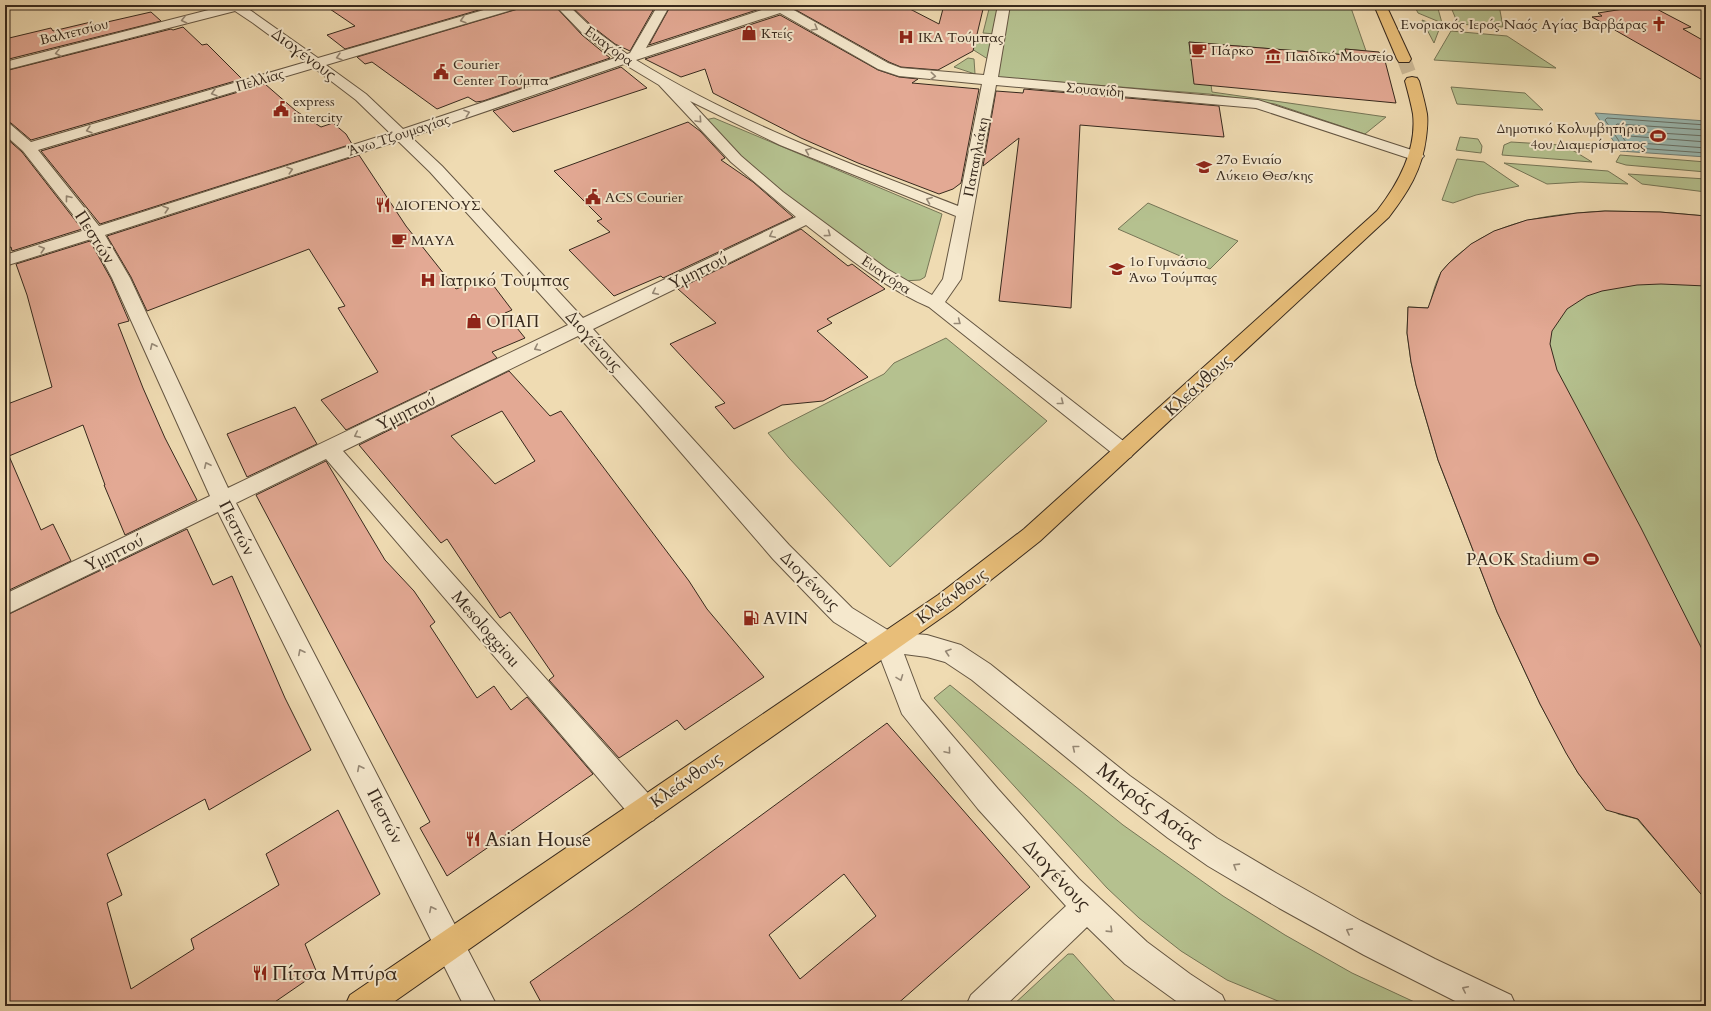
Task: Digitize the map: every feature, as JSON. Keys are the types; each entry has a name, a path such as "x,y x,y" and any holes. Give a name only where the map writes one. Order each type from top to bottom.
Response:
{"main road":[{"path":"1380,5 1404,59"},
{"name":"Κλεάνθους","path":"361,1006 946,602 1032,535 1378,219 1396,197 1412,168 1416,156 1420,129 1420,115 1412,81"}],"street":[{"name":"Πελλίας","path":"28,148 514,5"},
{"name":"Ευαγόρα","path":"560,5 585,29 630,58 663,82 720,112 771,136 870,177 966,214"},
{"path":"630,58 664,5"},
{"name":"Παπαηλιάκη","path":"935,303 952,279 966,214 1004,5"},
{"name":"Διογένους","path":"238,6 361,97 436,169 582,327 781,552 843,615 886,642 911,706 1028,844 1069,889 1136,953 1179,985 1211,1006"},
{"name":"Βαλτετσίου","path":"5,66 238,6"},
{"name":"Άνω Τζουμαγίας","path":"5,261 401,135 786,7"},
{"name":"Σουανίδη","path":"786,7 893,71 911,74 1258,104 1416,156"},
{"name":"Ευαγόρα","path":"663,82 736,158 807,218 892,280 917,296 935,303 1124,452"},
{"name":"Πεστών","path":"5,127 28,148 95,232 122,278 223,500 481,1006"},
{"name":"Υμηττού","path":"5,605 807,218"},
{"name":"Mesologgiou","path":"329,449 644,810"},
{"name":"Μικράς Ασίας","path":"886,642 927,646 952,653 962,658 1104,772 1208,848 1258,880 1387,951 1500,1006"},
{"path":"982,1006 1087,907"}],"green space":[{"path":"990,5 1001,5 996,34 983,33"},
{"path":"1007,5 1350,5 1366,51 1345,49 1347,55 1189,42 1191,61 1208,62 1212,92 1386,117 1365,134 1275,104 1209,94 994,77"},
{"path":"1414,5 1437,5 1442,23 1418,13"},
{"path":"1450,5 1499,5 1503,27 1458,24"},
{"path":"1422,20 1440,27 1434,43 1423,22"},
{"path":"1451,31 1507,36 1556,68 1434,60"},
{"path":"953,37 995,37 991,61"},
{"path":"968,58 974,59 975,74 954,67"},
{"path":"1451,87 1525,93 1543,110 1457,104"},
{"path":"714,118 942,214 925,277 920,280 903,281 764,179 705,120"},
{"path":"1460,137 1478,139 1482,146 1481,153 1456,150"},
{"path":"1511,142 1561,145 1592,162 1502,155 1504,145"},
{"path":"1620,155 1706,162 1706,172 1626,165 1616,162"},
{"path":"1457,159 1484,162 1519,186 1476,195 1453,203 1442,200"},
{"path":"1504,163 1608,171 1628,184 1581,182 1547,184"},
{"path":"1628,174 1706,179 1706,192 1642,184"},
{"path":"1148,203 1238,241 1210,269 1118,229"},
{"name":"PAOK Stadium","path":"1605,211 1660,212 1706,216 1706,899 1637,819 1618,814 1597,798 1578,773 1540,704 1497,612 1438,460 1416,385 1411,362 1407,333 1408,307 1429,308 1437,280 1442,271 1461,252 1480,239 1513,224 1549,216"},
{"path":"946,338 1047,421 890,567 789,458 768,433 884,374 894,363"},
{"path":"950,685 1123,825 1223,896 1285,935 1352,973 1423,1006 1290,1006 1227,980 1181,951 1139,918 1107,888 934,698"},
{"path":"1068,954 1073,954 1119,1006 1012,1006"}],"water":[{"name":"Δημοτικό Κολυμβητήριο 4ου Διαμερίσματος","path":"1595,113 1706,121 1706,157 1620,151"}],"building":[{"path":"324,5 496,5 345,49 327,35 355,26"},
{"path":"521,5 554,5 582,35 610,58 483,101 476,102 468,97 437,109 372,62 365,64 357,57 518,9"},
{"path":"570,5 656,5 630,51 615,44 593,27"},
{"path":"671,5 772,5 649,45"},
{"path":"799,5 883,5 908,8 939,24 944,5 984,5 973,51 938,70 901,67 889,62 796,10"},
{"path":"1649,5 1691,27 1683,29 1706,42 1706,82 1592,17 1602,16 1598,13"},
{"path":"151,12 161,21 5,60 5,39 51,28 53,31 91,22 94,25"},
{"path":"780,15 878,70 899,77 918,79 912,83 979,89 961,183 953,189 939,194 858,163 801,138 713,93 705,69 681,77 645,59"},
{"path":"183,27 202,45 207,44 242,79 31,140 11,123 5,122 5,71"},
{"path":"1189,42 1347,55 1345,49 1379,52 1381,57 1384,57 1396,103 1194,84"},
{"path":"621,67 647,88 513,132 493,111"},
{"path":"265,84 296,111 321,127 333,123 346,134 352,144 100,224 41,151"},
{"path":"1024,89 1219,106 1224,137 1080,125 1071,308 999,301 1019,138 983,166 996,91 1023,93"},
{"path":"688,122 700,131 725,158 721,160 753,182 793,217 663,278 661,276 614,296 569,250 610,232 597,221 602,219 554,171"},
{"path":"5,137 22,152 82,229 12,251 11,247 5,249"},
{"path":"359,155 406,226 456,289 487,277 512,310 505,313 525,338 492,352 497,358 346,430 321,400 378,372 338,308 345,306 309,249 147,311 131,277 107,236"},
{"name":"PAOK Stadium","path":"1605,211 1660,212 1706,216 1706,286 1661,284 1637,285 1602,291 1587,296 1567,309 1552,331 1550,344 1557,370 1641,528 1706,657 1706,900 1638,819 1606,810 1578,773 1566,753 1540,704 1497,612 1438,460 1416,385 1411,362 1407,333 1408,307 1428,308 1441,272 1471,244 1494,231 1527,220 1577,213"},
{"path":"801,229 848,266 852,264 885,289 827,319 832,323 817,331 868,377 823,401 782,405 734,429 715,407 725,403 670,344 716,323 678,289"},
{"path":"90,241 111,279 129,321 118,324 143,388 165,438 197,500 125,535 104,485 83,425 9,456 41,530 53,524 71,561 5,592 5,405 52,387 27,295 16,264"},
{"path":"509,371 550,416 561,411 689,581 707,609 764,677 685,730 677,720 619,758 549,680 554,676 510,612 500,618 447,539 441,543 359,445","holes":["502,411 535,461 495,484 451,436"]},
{"path":"295,407 317,444 247,477 227,434"},
{"path":"326,461 385,560 414,591 435,622 430,626 477,698 494,686 511,710 527,697 593,774 447,876 420,828 430,822 256,495"},
{"path":"187,529 213,585 232,576 285,698 311,750 209,810 205,799 107,854 122,895 107,903 131,989 194,949 191,939 279,885 266,854 338,810 380,894 305,944 317,973 269,1006 5,1006 5,616"},
{"path":"887,723 1030,887 895,1006 543,1006 530,982 632,910","holes":["844,874 876,916 800,979 769,935"]}],"tunnel":[{"path":"1404,59 1412,81"}],"place":[{"name":"Ενοριακός Ιερός Ναός Αγίας Βαρβάρας","path":"1659,24"},
{"name":"Κτείς","path":"749,33"},
{"name":"ΙΚΑ Τούμπας","path":"906,37"},
{"name":"Πάρκο","path":"1199,50"},
{"name":"Παιδικό Μουσείο","path":"1273,56"},
{"name":"Courier Center Τούμπα","path":"441,72"},
{"name":"express intercity","path":"281,109"},
{"name":"Δημοτικό Κολυμβητήριο 4ου Διαμερίσματος","path":"1658,136"},
{"name":"27o Ενιαίο Λύκειο Θεσ/κης","path":"1204,167"},
{"name":"ACS Courier","path":"593,197"},
{"name":"ΔΙΟΓΕΝΟΥΣ","path":"383,205"},
{"name":"MAYA","path":"399,240"},
{"name":"1ο Γυμνάσιο Άνω Τούμπας","path":"1117,269"},
{"name":"Ιατρικό Τούμπας","path":"428,280"},
{"name":"ΟΠΑΠ","path":"474,321"},
{"name":"PAOK Stadium","path":"1591,559"},
{"name":"AVIN","path":"751,618"},
{"name":"Asian House","path":"473,839"},
{"name":"Πίτσα Μπύρα","path":"260,973"}]}
